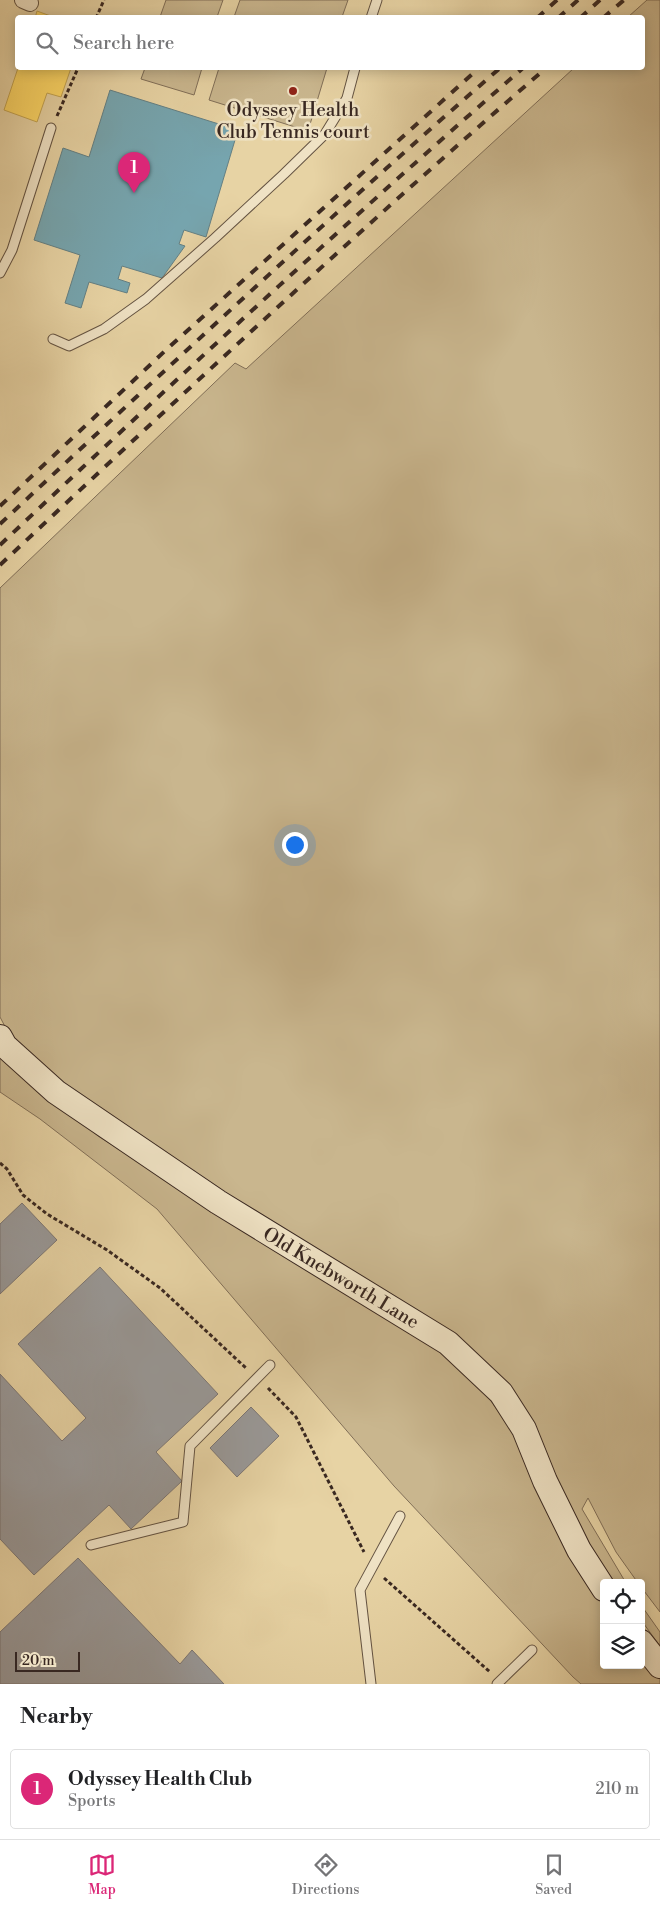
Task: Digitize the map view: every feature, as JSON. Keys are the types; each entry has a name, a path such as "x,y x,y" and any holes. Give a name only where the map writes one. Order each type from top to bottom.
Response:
{"street":[{"name":"Old Knebworth Lane","path":"0,1037 5,1046 64,1098 218,1202 448,1343 501,1393 524,1429 545,1482 579,1550 600,1583"},
{"path":"645,1647 660,1666"}],"lane":[{"path":"372,15 376,0"},
{"path":"53,339 69,346 104,329 146,299 215,238 325,134 347,98 354,70"},
{"path":"0,273 12,250 51,128"},
{"path":"91,1545 183,1522 190,1446 270,1365"},
{"path":"371,1684 360,1590 400,1516"},
{"path":"499,1683 532,1650"}],"path":[{"path":"97,15 104,0"},
{"path":"51,128 77,70"},
{"path":"0,1163 7,1169 23,1195 47,1214 107,1250 160,1288 296,1417 373,1568 499,1683"}],"shaded area":[{"path":"166,0 223,0 218,15 161,15"},
{"path":"240,0 348,0 343,15 235,15"},
{"path":"647,0 660,0 660,1612 645,1592 645,1579 635,1579 616,1552 588,1498 582,1509 624,1579 611,1579 603,1568 573,1515 534,1428 511,1391 56,1081 11,1038 0,1017 0,588 235,363 246,369 572,70 645,70 645,15 630,15"},
{"name":"Odyssey Health Club Tennis court","path":"144,70 201,70 194,95 141,79"},
{"path":"218,70 326,70 308,131 209,100"},
{"path":"0,1053 98,1136 440,1350 484,1391 512,1431 569,1554 600,1598 600,1669 645,1669 645,1661 660,1678 660,1684 581,1684 573,1677 394,1486 157,1209 40,1119 0,1092"},
{"path":"645,1611 660,1632 660,1646 645,1625"}],"building: Homes":[{"path":"37,11 48,15 36,15"},
{"path":"17,70 70,70 61,97 47,93 37,122 4,110"}],"building: Public":[{"path":"110,90 238,130 206,237 184,230 179,244 185,246 162,278 122,266 118,279 130,283 127,293 89,282 81,308 65,303 80,255 34,240 63,148 89,157"}],"building: Industry":[{"path":"22,1203 57,1240 0,1294 0,1224"},
{"path":"100,1267 218,1394 156,1452 182,1481 131,1529 109,1505 34,1575 0,1539 0,1374 62,1441 86,1418 18,1344"},
{"path":"251,1407 279,1436 237,1477 210,1448"},
{"path":"78,1558 180,1664 192,1650 224,1684 0,1684 0,1632"}],"railway":[{"path":"540,15 557,0"},
{"path":"561,15 578,0"},
{"path":"583,15 600,0"},
{"path":"606,15 624,0"},
{"path":"0,506 167,349 477,70"},
{"path":"0,524 186,351 498,70"},
{"path":"0,545 259,304 521,70"},
{"path":"0,565 271,314 544,70"}],"place":[{"name":"Odyssey Health Club Tennis court","path":"293,91"},
{"name":"Odyssey Health Club","path":"134,193"}]}
